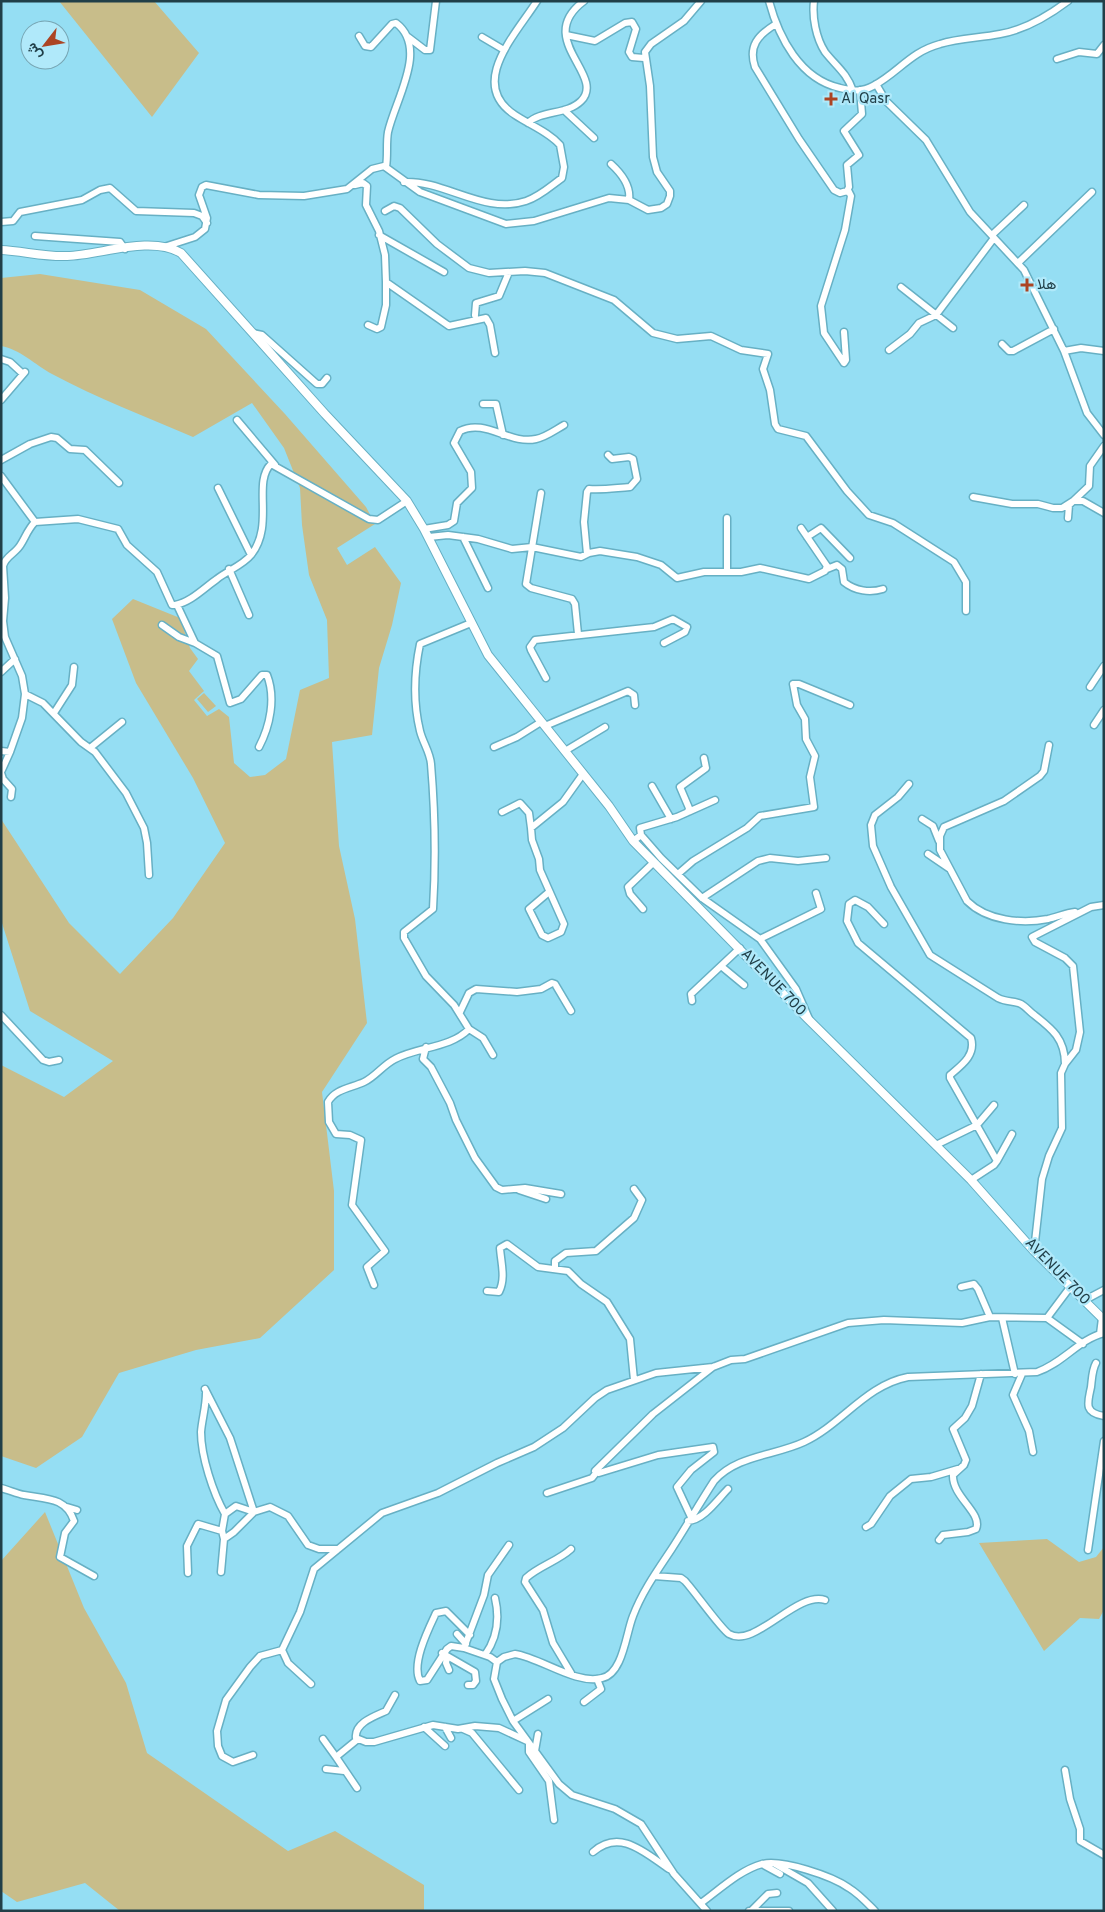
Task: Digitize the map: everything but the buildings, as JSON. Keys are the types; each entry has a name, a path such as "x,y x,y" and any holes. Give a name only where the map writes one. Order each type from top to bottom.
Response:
{"main road":[{"path":"1,250 29,255 68,256 147,246 164,247 181,253"},
{"name":"AVENUE 700","path":"181,253 325,414 407,501 429,538 488,655 583,774 633,841 653,864 740,948 811,1022 971,1180 1034,1251 1103,1319"}],"street":[{"path":"359,36 365,46 371,47 392,24 396,23 407,36 425,50 430,50 436,1"},
{"path":"404,182 426,184 492,203 513,204 532,199 562,178 564,166 560,145 508,110 496,98 495,74 504,50 537,1"},
{"path":"528,123 533,118 564,110 582,101 586,87 582,70 567,45 566,35 569,14 584,1"},
{"path":"353,185 376,167 386,167 404,182 440,202 506,224 544,218 597,200 617,198 629,200 648,210 664,207 670,196 670,191 657,172 653,157 650,86 644,58 646,49 651,44 684,21 701,1"},
{"path":"769,1 776,24 791,51 809,72 830,85 856,91 876,84 925,48 941,43 1012,31 1042,18 1068,1"},
{"path":"814,1 814,17 822,45 847,76 856,91 862,114 844,131 859,155 847,165 848,190 851,196 846,224 820,311 824,332 840,359 845,363 844,332"},
{"path":"566,35 595,41 625,23 632,22 636,29 629,52 632,57 644,58"},
{"path":"776,24 762,32 756,39 752,57 755,67 834,190 840,193 848,190"},
{"path":"386,167 388,131 410,63 410,43 407,36"},
{"path":"482,37 504,50"},
{"path":"1057,58 1079,52 1096,54 1104,45"},
{"path":"876,84 886,101 926,140 961,201 1018,262 1032,283 1064,351 1087,412 1104,435"},
{"path":"564,110 594,138"},
{"path":"611,164 627,185 630,192 629,200"},
{"path":"164,247 201,233 207,223 207,214 199,195 200,190 206,186 259,195 287,196 329,192 363,184 367,186 366,205 379,234 385,255 386,282 386,306 381,327 377,329 368,325"},
{"path":"2,222 13,221 20,212 82,200 96,192 110,188 136,211 194,213 202,216 207,223"},
{"path":"1018,262 1092,192"},
{"path":"889,350 910,334 919,323 936,315 993,237 1024,205"},
{"path":"385,211 394,206 400,208 437,244 469,268 489,273 525,271 545,273 595,291 617,302 648,330 660,335 677,339 711,336 741,350 768,354 763,369 770,390 775,424 778,429 806,436 847,491 869,515 894,523 954,562 966,582 966,611"},
{"path":"379,234 444,272"},
{"path":"35,236 120,242 125,249"},
{"path":"178,242 181,253"},
{"path":"475,315 476,303 499,296 509,272"},
{"path":"386,282 449,326 486,318 490,325 495,353"},
{"path":"901,287 953,328"},
{"path":"1002,344 1008,351 1013,351 1054,329"},
{"path":"253,333 262,335 317,384 322,384 327,378"},
{"path":"1064,351 1081,348 1104,352"},
{"path":"1,358 10,362 24,373 1,400"},
{"path":"482,404 496,404 503,435"},
{"path":"237,420 275,465 299,481 369,519 378,520 407,501"},
{"path":"424,529 452,523 458,503 472,488 471,472 454,443 456,435 460,431 471,427 522,440 537,439 564,425"},
{"path":"1,460 30,444 50,437 57,438 70,449 85,450 119,483"},
{"path":"973,497 1012,504 1038,504 1052,508 1062,508 1072,502 1089,486 1090,466 1104,446"},
{"path":"587,554 584,522 587,492 589,490 605,491 616,486 630,487 637,479 633,459 629,457 612,459 608,455"},
{"path":"11,797 12,789 3,779 1,772 22,718 25,694 22,676 9,649 3,621 5,598 2,566 4,561 20,546 24,536 35,522 78,519 118,529 128,545 157,572 172,604 178,605 195,596 229,569 251,555 258,546 264,520 262,488 264,472 271,464 275,465"},
{"path":"1,476 35,522"},
{"path":"218,488 251,555"},
{"path":"541,493 526,576 527,586 572,599 575,604 578,634"},
{"path":"1072,502 1082,501 1104,513"},
{"path":"1068,518 1069,505 1072,502"},
{"path":"726,518 728,572"},
{"path":"801,528 826,564 827,569"},
{"path":"807,538 821,528 850,558"},
{"path":"429,538 440,535 463,537 512,549 532,547 581,557 600,551 637,557 661,565 677,578 704,572 728,572 765,568 809,579 837,565 842,569 844,582 849,586 873,592 883,589"},
{"path":"463,537 488,588"},
{"path":"229,569 250,615"},
{"path":"178,605 195,643"},
{"path":"546,678 531,650 532,644 542,639 654,627 673,619 687,627 685,632 664,643"},
{"path":"471,623 420,644 414,688 420,732 431,762 436,835 434,889 432,909 404,932 404,938 426,976 460,1012 469,1029 483,1038 493,1055"},
{"path":"162,624 179,637 195,643 216,656 230,703 241,699 262,674 267,675 271,690 269,722 259,747"},
{"path":"1,672 15,659"},
{"path":"1090,687 1104,666"},
{"path":"54,713 72,685 74,667"},
{"path":"678,874 693,861 747,828 760,816 809,810 816,805 810,777 815,756 806,739 804,719 797,705 793,684 799,684 850,705"},
{"path":"494,747 543,724 628,691 634,695 634,705"},
{"path":"25,694 43,703 81,742 90,748 126,793 137,812 147,843 150,875"},
{"path":"1094,725 1104,710"},
{"path":"90,748 122,722"},
{"path":"565,751 605,727"},
{"path":"1048,746 1044,771 1037,779 1004,801 944,827 940,836 940,850 967,901 973,907 992,916 1014,921 1027,921 1078,913"},
{"path":"1,751 10,752"},
{"path":"688,812 689,808 680,787 706,768 704,758"},
{"path":"531,828 563,802 583,774"},
{"path":"909,784 898,797 875,815 871,824 873,846 891,887 926,948 936,960 998,998 1009,1003 1021,1004 1046,1023 1056,1032 1062,1044 1065,1064"},
{"path":"652,786 671,819"},
{"path":"714,800 671,819 640,828 641,835 661,858 702,898 760,939 796,989 811,1022"},
{"path":"502,812 520,803 529,813 532,840 539,859 540,870 556,903 564,926 561,932 548,938 542,935 529,909 549,892"},
{"path":"922,819 933,826 940,844"},
{"path":"633,841 641,835"},
{"path":"928,854 952,871"},
{"path":"702,898 758,861 770,858 798,861 826,858"},
{"path":"643,909 630,894 628,887 653,864"},
{"path":"760,939 821,909 816,893"},
{"path":"884,924 863,903 854,900 848,904 847,921 858,943 971,1038 973,1045 968,1058 949,1076 997,1161"},
{"path":"1034,1251 1042,1179 1048,1156 1061,1135 1060,1078 1065,1064 1073,1055 1080,1038 1073,966 1065,958 1035,942 1032,937 1091,907 1104,905"},
{"path":"692,1002 691,994 740,948"},
{"path":"721,966 744,985"},
{"path":"460,1012 469,993 476,989 517,992 542,989 552,983 555,984 570,1011"},
{"path":"1,1015 43,1060 49,1062 59,1060"},
{"path":"374,1285 367,1267 385,1251 358,1217 351,1204 361,1140 350,1135 336,1134 329,1122 328,1102 333,1094 369,1080 377,1071 394,1060 457,1037 469,1029"},
{"path":"426,1048 422,1056 431,1067 476,1158 496,1188 519,1190 546,1199"},
{"path":"936,1145 977,1125 994,1105"},
{"path":"971,1180 994,1166 1012,1134"},
{"path":"519,1190 525,1188 561,1194"},
{"path":"555,1269 555,1261 559,1257 566,1253 596,1251 634,1218 642,1200 634,1189"},
{"path":"487,1291 499,1292 501,1287 503,1278 500,1248 502,1245 512,1246 538,1267 568,1271 581,1284 607,1302 630,1339 634,1380"},
{"path":"961,1287 971,1284 976,1286 990,1317"},
{"path":"1047,1318 1071,1286"},
{"path":"1084,1300 1104,1290"},
{"path":"253,1755 233,1762 222,1756 218,1746 217,1731 226,1700 250,1666 260,1656 282,1650 300,1612 314,1569 382,1513 391,1508 438,1493 547,1440 595,1398 607,1390 656,1373 713,1367 731,1360 749,1358 848,1323 884,1320 962,1323 990,1317 1027,1316 1047,1318 1083,1344"},
{"path":"1002,1318 1019,1374 1013,1395 1029,1431 1033,1452"},
{"path":"497,1662 510,1655 521,1655 572,1674 597,1679 611,1674 618,1665 634,1613 654,1576 714,1481 726,1470 743,1461 810,1439 886,1384 908,1377 1019,1374 1051,1367 1102,1333 1103,1319"},
{"path":"1096,1363 1087,1402 1089,1409 1097,1415 1104,1416"},
{"path":"547,1493 592,1478 596,1473 597,1467 635,1430 713,1367"},
{"path":"939,1540 944,1535 976,1529 978,1525 978,1518 954,1488 953,1475 966,1460 953,1427 968,1413 977,1391 981,1374"},
{"path":"221,1572 224,1538 222,1531 225,1514 215,1497 211,1475 201,1451 205,1389 230,1438 254,1512"},
{"path":"1088,1550 1104,1441"},
{"path":"596,1473 658,1455 713,1447 714,1452 691,1470 676,1487 690,1519"},
{"path":"866,1527 871,1524 890,1496 911,1479 931,1476 959,1468"},
{"path":"1,1488 24,1495 49,1498 77,1510"},
{"path":"690,1519 694,1520 708,1510 728,1489"},
{"path":"225,1514 236,1506 254,1512"},
{"path":"67,1507 74,1521 66,1531 60,1557 94,1576"},
{"path":"224,1538 234,1532 254,1512 270,1507 288,1516 308,1545 319,1549 338,1549"},
{"path":"188,1573 187,1546 198,1524 222,1531"},
{"path":"465,1646 484,1595 488,1575 509,1546"},
{"path":"571,1549 548,1566 530,1574 525,1582 543,1610 556,1649 572,1674"},
{"path":"654,1576 681,1578 725,1630 736,1636 752,1634 770,1622 810,1602 825,1600"},
{"path":"485,1655 495,1641 497,1632 495,1598"},
{"path":"470,1635 446,1611 436,1613 417,1661 420,1681 424,1682 431,1675 451,1646 465,1646 497,1662"},
{"path":"457,1634 465,1646"},
{"path":"417,1661 428,1648"},
{"path":"282,1650 288,1663 311,1684"},
{"path":"445,1655 449,1670"},
{"path":"445,1655 464,1664 475,1672 476,1681 468,1685"},
{"path":"497,1662 494,1679 513,1720 566,1791 615,1809 641,1824 672,1871 707,1911"},
{"path":"584,1702 601,1689 597,1679"},
{"path":"358,1739 356,1738 356,1730 370,1718 386,1711 395,1695"},
{"path":"513,1720 548,1699"},
{"path":"336,1757 358,1739 374,1742 433,1724 463,1729 472,1733 519,1790"},
{"path":"463,1729 475,1726 499,1728 528,1742"},
{"path":"424,1727 445,1746"},
{"path":"445,1727 451,1738"},
{"path":"535,1751 538,1734"},
{"path":"323,1740 357,1788"},
{"path":"528,1742 531,1756 550,1782 554,1820"},
{"path":"326,1769 344,1771"},
{"path":"1065,1770 1070,1799 1080,1829 1080,1840 1104,1855"},
{"path":"593,1852 608,1842 622,1842 642,1850 672,1871"},
{"path":"701,1903 739,1876 762,1864 774,1863 804,1870 842,1884 875,1911"},
{"path":"774,1863 808,1883 834,1911"},
{"path":"762,1864 780,1874"},
{"path":"751,1910 768,1894 777,1893"},
{"path":"751,1910 789,1911"}],"shaded area":[{"path":"59,1 154,1 199,53 152,117"},
{"path":"40,274 140,290 206,329 285,414 366,507 375,524 337,548 347,565 375,547 401,583 392,625 379,668 372,735 332,742 339,846 355,919 367,1023 322,1092 334,1191 334,1270 260,1338 196,1350 119,1373 82,1437 36,1468 1,1456 1,1065 64,1097 113,1061 30,1011 1,920 1,819 69,923 120,974 173,918 225,843 193,778 136,683 112,619 133,599 180,618 190,648 198,659 189,671 204,691 194,700 207,716 219,709 229,717 234,763 250,777 265,775 286,759 300,690 329,678 327,620 309,575 302,525 300,488 284,448 252,403 193,437 86,391 52,374 15,350 1,346 1,278"},
{"path":"204,693 216,706 208,712 197,699"},
{"path":"45,1512 84,1608 126,1683 147,1753 288,1851 335,1831 424,1885 424,1911 120,1911 85,1883 17,1902 1,1891 1,1561"},
{"path":"1047,1539 1079,1562 1096,1557 1104,1547 1104,1610 1099,1619 1080,1618 1044,1651 979,1543"}],"place":[{"name":"Al Qasr","path":"831,99"},
{"name":"هلا","path":"1027,285"}]}
